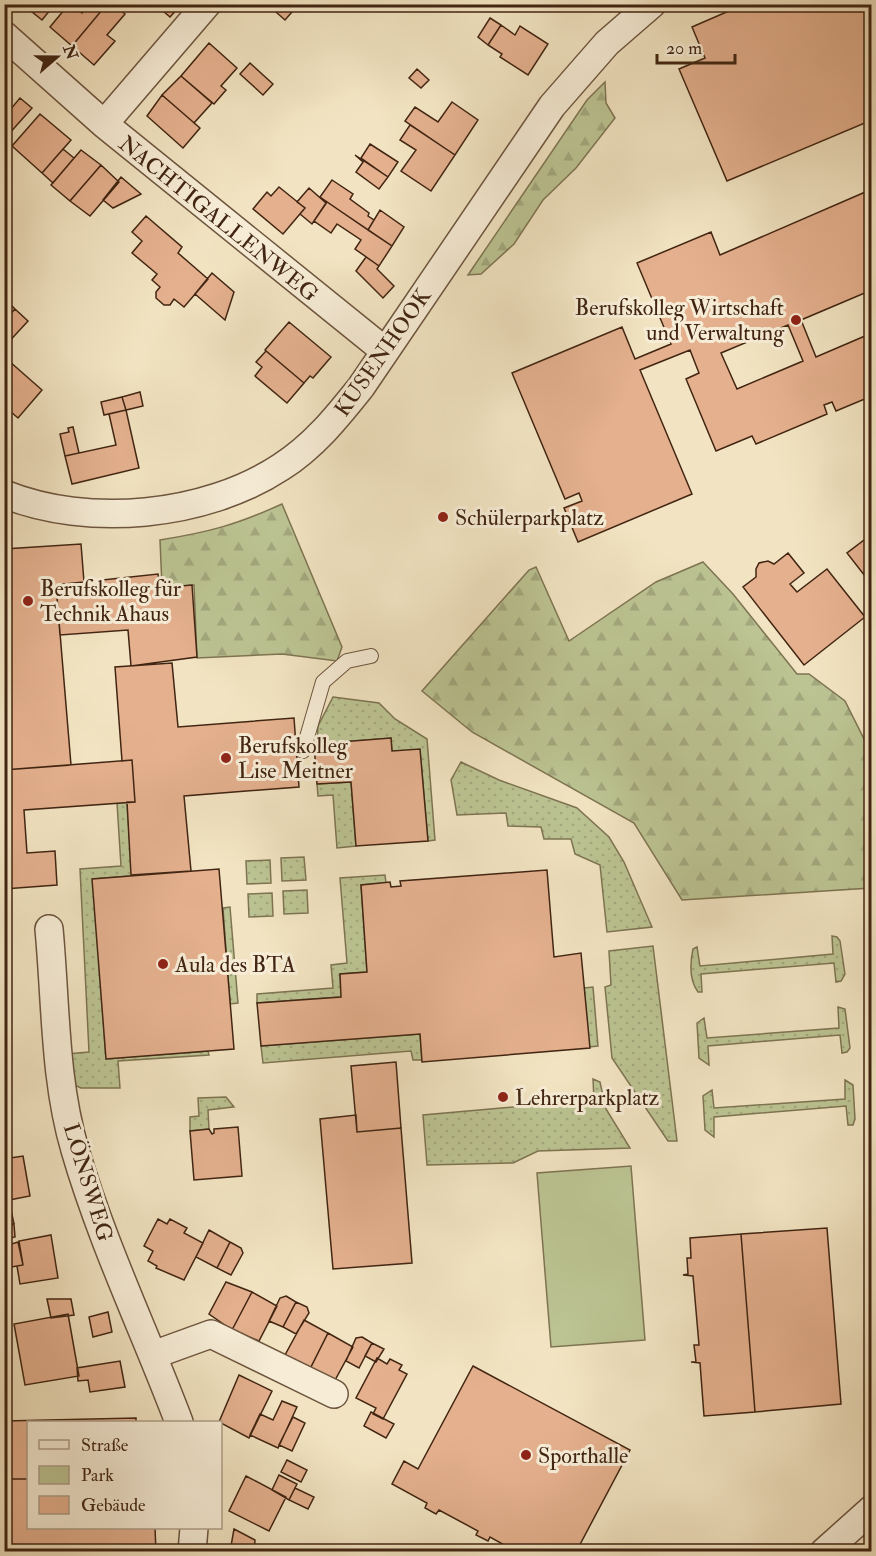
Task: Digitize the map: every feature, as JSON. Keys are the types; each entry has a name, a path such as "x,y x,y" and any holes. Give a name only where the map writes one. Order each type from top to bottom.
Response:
{"street":[{"name":"NACHTIGALLENWEG","path":"104,124 207,4"},
{"name":"KUSENHOOK","path":"4,495 68,513 121,514 183,506 223,495 256,482 308,448 336,419 385,351 552,106 607,43 651,4"},
{"name":"NACHTIGALLENWEG","path":"4,35 104,124 334,313 385,351"},
{"name":"LÖNSWEG","path":"49,929 59,1071 75,1149 113,1257 179,1421"},
{"path":"153,1355 211,1334 334,1394"},
{"path":"824,1551 872,1509"},
{"path":"192,1551 194,1529"}],"lane":[{"path":"303,751 323,682 347,661 371,656"}],"green space":[{"path":"605,82 606,103 615,118 576,168 543,200 514,244 481,274 468,275 587,100"},
{"path":"282,504 342,647 337,661 282,654 197,658 194,585 162,587 160,540 222,527"},
{"path":"703,562 733,594 797,674 809,674 845,701 871,753 871,888 682,900 634,823 472,732 422,691 529,570 536,567 569,641 656,582"},
{"path":"333,697 379,703 395,719 427,739 435,840 428,841 420,750 392,751 391,738 317,744 318,726"},
{"path":"461,762 499,780 577,808 609,837 624,862 652,927 607,932 600,865 575,854 571,839 544,839 541,827 508,826 506,813 457,815 451,780"},
{"path":"351,782 356,846 337,848 333,795 318,796 317,784"},
{"path":"127,802 132,876 93,879 106,1059 208,1051 209,1055 118,1061 120,1088 81,1088 72,1084 67,1054 89,1052 80,869 121,866 117,803"},
{"path":"304,857 306,880 282,881 281,858"},
{"path":"270,860 271,883 247,884 246,861"},
{"path":"385,875 386,883 361,885 367,972 340,974 341,997 257,1003 257,994 333,988 331,965 347,963 340,878"},
{"path":"307,890 308,913 284,914 283,891"},
{"path":"272,893 273,916 249,917 248,894"},
{"path":"230,907 238,1003 230,1004 223,908"},
{"path":"832,936 837,937 840,941 845,974 841,981 836,982 834,963 701,974 702,992 698,992 693,982 691,960 693,949 697,947 700,966 833,954"},
{"path":"653,946 677,1141 668,1141 612,1058 605,987 611,985 609,951"},
{"path":"593,987 598,1046 589,1047 584,988"},
{"path":"838,1007 845,1009 850,1048 847,1052 842,1053 840,1035 708,1046 709,1065 699,1058 697,1023 704,1018 707,1038 839,1028"},
{"path":"420,1034 422,1060 413,1060 411,1051 263,1063 261,1046"},
{"path":"593,1079 600,1082 606,1109 630,1148 538,1151 513,1163 427,1165 423,1115 594,1100"},
{"path":"845,1080 853,1085 855,1119 853,1125 848,1125 846,1106 714,1117 714,1137 705,1130 703,1096 712,1090 714,1108 845,1099"},
{"path":"226,1097 234,1107 208,1110 209,1129 190,1131 190,1117 199,1116 198,1098"},
{"path":"631,1166 645,1340 551,1347 537,1173"}],"building":[{"path":"36,4 55,4 42,20 31,11"},
{"path":"69,4 82,13 89,4 107,4 72,46 50,27"},
{"path":"107,4 113,4 125,14 107,35 115,41 94,65 72,46"},
{"path":"155,4 178,4 180,6 170,17"},
{"path":"267,4 299,4 285,20"},
{"path":"745,4 872,4 872,120 727,181 679,69 705,58 692,27"},
{"path":"490,18 501,25 488,45 478,37"},
{"path":"501,25 515,35 520,26 548,44 528,75 500,57 502,54 488,45"},
{"path":"209,43 237,68 221,86 226,90 214,104 181,76"},
{"path":"250,63 273,84 263,95 240,74"},
{"path":"417,69 429,80 421,88 409,78"},
{"path":"181,76 212,103 194,123 162,95"},
{"path":"162,95 200,128 183,148 147,116"},
{"path":"20,98 32,108 8,135 4,132 4,117"},
{"path":"452,102 478,120 455,155 405,121 415,107 438,122"},
{"path":"40,114 71,140 42,173 12,146"},
{"path":"410,125 455,155 431,191 401,171 416,150 400,140"},
{"path":"370,144 398,162 388,177 361,158"},
{"path":"63,149 74,158 53,183 42,173"},
{"path":"81,150 101,165 70,201 51,185"},
{"path":"355,155 388,177 379,189 356,172 363,162"},
{"path":"101,165 119,182 90,216 70,201"},
{"path":"121,177 141,194 113,208 103,200"},
{"path":"332,180 353,194 350,199 369,213 368,216 374,220 368,230 320,197"},
{"path":"279,187 305,208 283,234 253,209 267,192 271,196"},
{"path":"309,188 326,203 312,224 300,214 305,208 297,202"},
{"name":"Berufskolleg Wirtschaft und Verwaltung","path":"870,190 872,303 867,292 801,320 816,357 872,333 872,396 836,411 832,402 824,405 827,414 756,444 752,436 716,451 686,379 699,373 690,350 640,370 692,494 578,542 564,508 582,501 579,493 565,499 512,373 622,327 635,359 671,344 637,263 711,232 720,255","holes":["788,325 803,361 737,389 721,353"]},
{"path":"327,202 392,246 379,266 355,249 361,240 337,224 331,233 314,221"},
{"path":"380,210 404,227 392,246 368,230"},
{"path":"146,216 182,247 178,253 208,279 184,307 174,299 170,305 164,305 156,298 156,292 160,287 152,280 157,274 132,253 142,241 132,232"},
{"path":"366,257 379,266 377,269 394,286 383,298 356,271"},
{"path":"212,273 234,292 225,320 195,294"},
{"path":"6,300 15,309 4,321 4,301"},
{"path":"15,309 28,321 5,346 4,321"},
{"path":"289,322 331,357 313,378 310,376 304,383 265,350"},
{"path":"266,351 304,383 287,403 255,376 262,367 256,362"},
{"path":"9,361 42,390 18,418 4,406 4,366"},
{"path":"140,392 143,406 126,410 122,397"},
{"path":"122,397 126,410 104,415 101,402"},
{"path":"126,410 139,468 72,484 65,456 116,445 109,414"},
{"path":"73,427 79,453 65,456 60,434 69,432 68,428"},
{"path":"872,534 872,585 847,553"},
{"path":"81,544 84,582 56,585 71,765 4,770 4,549"},
{"path":"788,553 804,573 790,584 797,592 827,569 865,617 804,665 743,587 756,577 759,563 768,561 774,564"},
{"path":"158,574 160,588 192,585 197,657 131,666 128,630 60,635 56,585"},
{"path":"172,663 178,727 294,718 299,787 184,796 191,871 131,875 127,802 135,802 132,760 122,761 115,667"},
{"path":"391,738 392,751 420,749 428,841 356,846 351,782 317,784 314,744"},
{"path":"132,760 135,802 24,810 27,853 55,851 57,885 4,889 4,770"},
{"name":"Aula des BTA","path":"219,869 234,1049 106,1059 92,879"},
{"path":"547,870 554,957 581,953 590,1048 422,1062 420,1034 261,1046 257,1003 341,997 340,974 367,972 361,885 390,882 391,887 401,886 400,881"},
{"path":"396,1062 401,1128 357,1132 351,1066"},
{"path":"356,1115 357,1132 401,1128 412,1263 333,1269 320,1119"},
{"path":"238,1127 242,1176 194,1180 190,1131 209,1129 212,1134 214,1129"},
{"path":"23,1156 30,1196 4,1201 4,1159"},
{"path":"11,1210 14,1224 4,1226 4,1211"},
{"path":"158,1219 167,1224 170,1219 187,1228 184,1233 203,1243 184,1280 156,1268 157,1266 148,1261 153,1251 144,1246"},
{"path":"14,1224 15,1237 4,1239 4,1226"},
{"path":"827,1228 841,1404 755,1412 741,1234"},
{"path":"209,1230 230,1242 217,1268 196,1257"},
{"path":"741,1234 755,1412 704,1416 700,1363 691,1362 696,1362 694,1345 699,1345 693,1276 683,1275 688,1274 687,1258 691,1258 690,1238"},
{"path":"51,1235 58,1278 20,1284 17,1266 23,1265 19,1241"},
{"path":"18,1242 23,1265 6,1268 4,1255 8,1245"},
{"path":"230,1242 241,1248 243,1253 231,1275 217,1268"},
{"path":"226,1282 252,1292 232,1330 209,1314"},
{"path":"252,1292 277,1306 259,1341 232,1330"},
{"path":"286,1296 296,1302 283,1327 269,1321 280,1298"},
{"path":"47,1299 71,1299 74,1315 51,1318"},
{"path":"296,1302 307,1307 309,1313 296,1334 283,1327"},
{"path":"108,1312 112,1332 93,1337 89,1317"},
{"path":"68,1314 79,1376 25,1385 14,1324"},
{"path":"304,1320 328,1333 309,1371 285,1355"},
{"path":"328,1333 353,1347 334,1382 309,1371"},
{"path":"362,1337 372,1343 359,1368 346,1361 356,1338"},
{"path":"372,1343 384,1349 376,1362 365,1356"},
{"path":"377,1358 387,1364 390,1359 402,1365 399,1370 407,1374 383,1419 373,1414 376,1408 356,1398"},
{"path":"120,1361 125,1387 90,1392 88,1380 78,1381 77,1368"},
{"name":"Sporthalle","path":"473,1366 630,1450 576,1552 517,1552 490,1537 488,1541 476,1535 478,1531 439,1510 436,1514 425,1508 427,1503 392,1484 404,1461 418,1469"},
{"path":"239,1375 272,1391 249,1438 219,1421"},
{"path":"282,1401 297,1407 278,1448 250,1435 260,1414 273,1420"},
{"path":"371,1412 394,1424 386,1438 364,1426"},
{"path":"293,1417 305,1423 292,1451 279,1445"},
{"path":"136,1418 136,1421 27,1421 27,1479 4,1479 4,1421"},
{"path":"287,1460 307,1470 301,1482 281,1472"},
{"path":"279,1475 297,1484 289,1500 272,1490"},
{"path":"246,1476 286,1497 269,1531 229,1511"},
{"path":"4,1479 27,1479 27,1529 155,1529 156,1552 4,1552"},
{"path":"295,1488 314,1497 308,1509 289,1500"},
{"path":"234,1529 255,1540 254,1552 243,1552 231,1546"}],"place":[{"name":"Berufskolleg Wirtschaft und Verwaltung","path":"796,320"},
{"name":"Schülerparkplatz","path":"443,517"},
{"name":"Berufskolleg für Technik Ahaus","path":"28,601"},
{"name":"Berufskolleg Lise Meitner","path":"226,758"},
{"name":"Aula des BTA","path":"163,964"},
{"name":"Lehrerparkplatz","path":"503,1097"},
{"name":"Sporthalle","path":"526,1455"}]}
